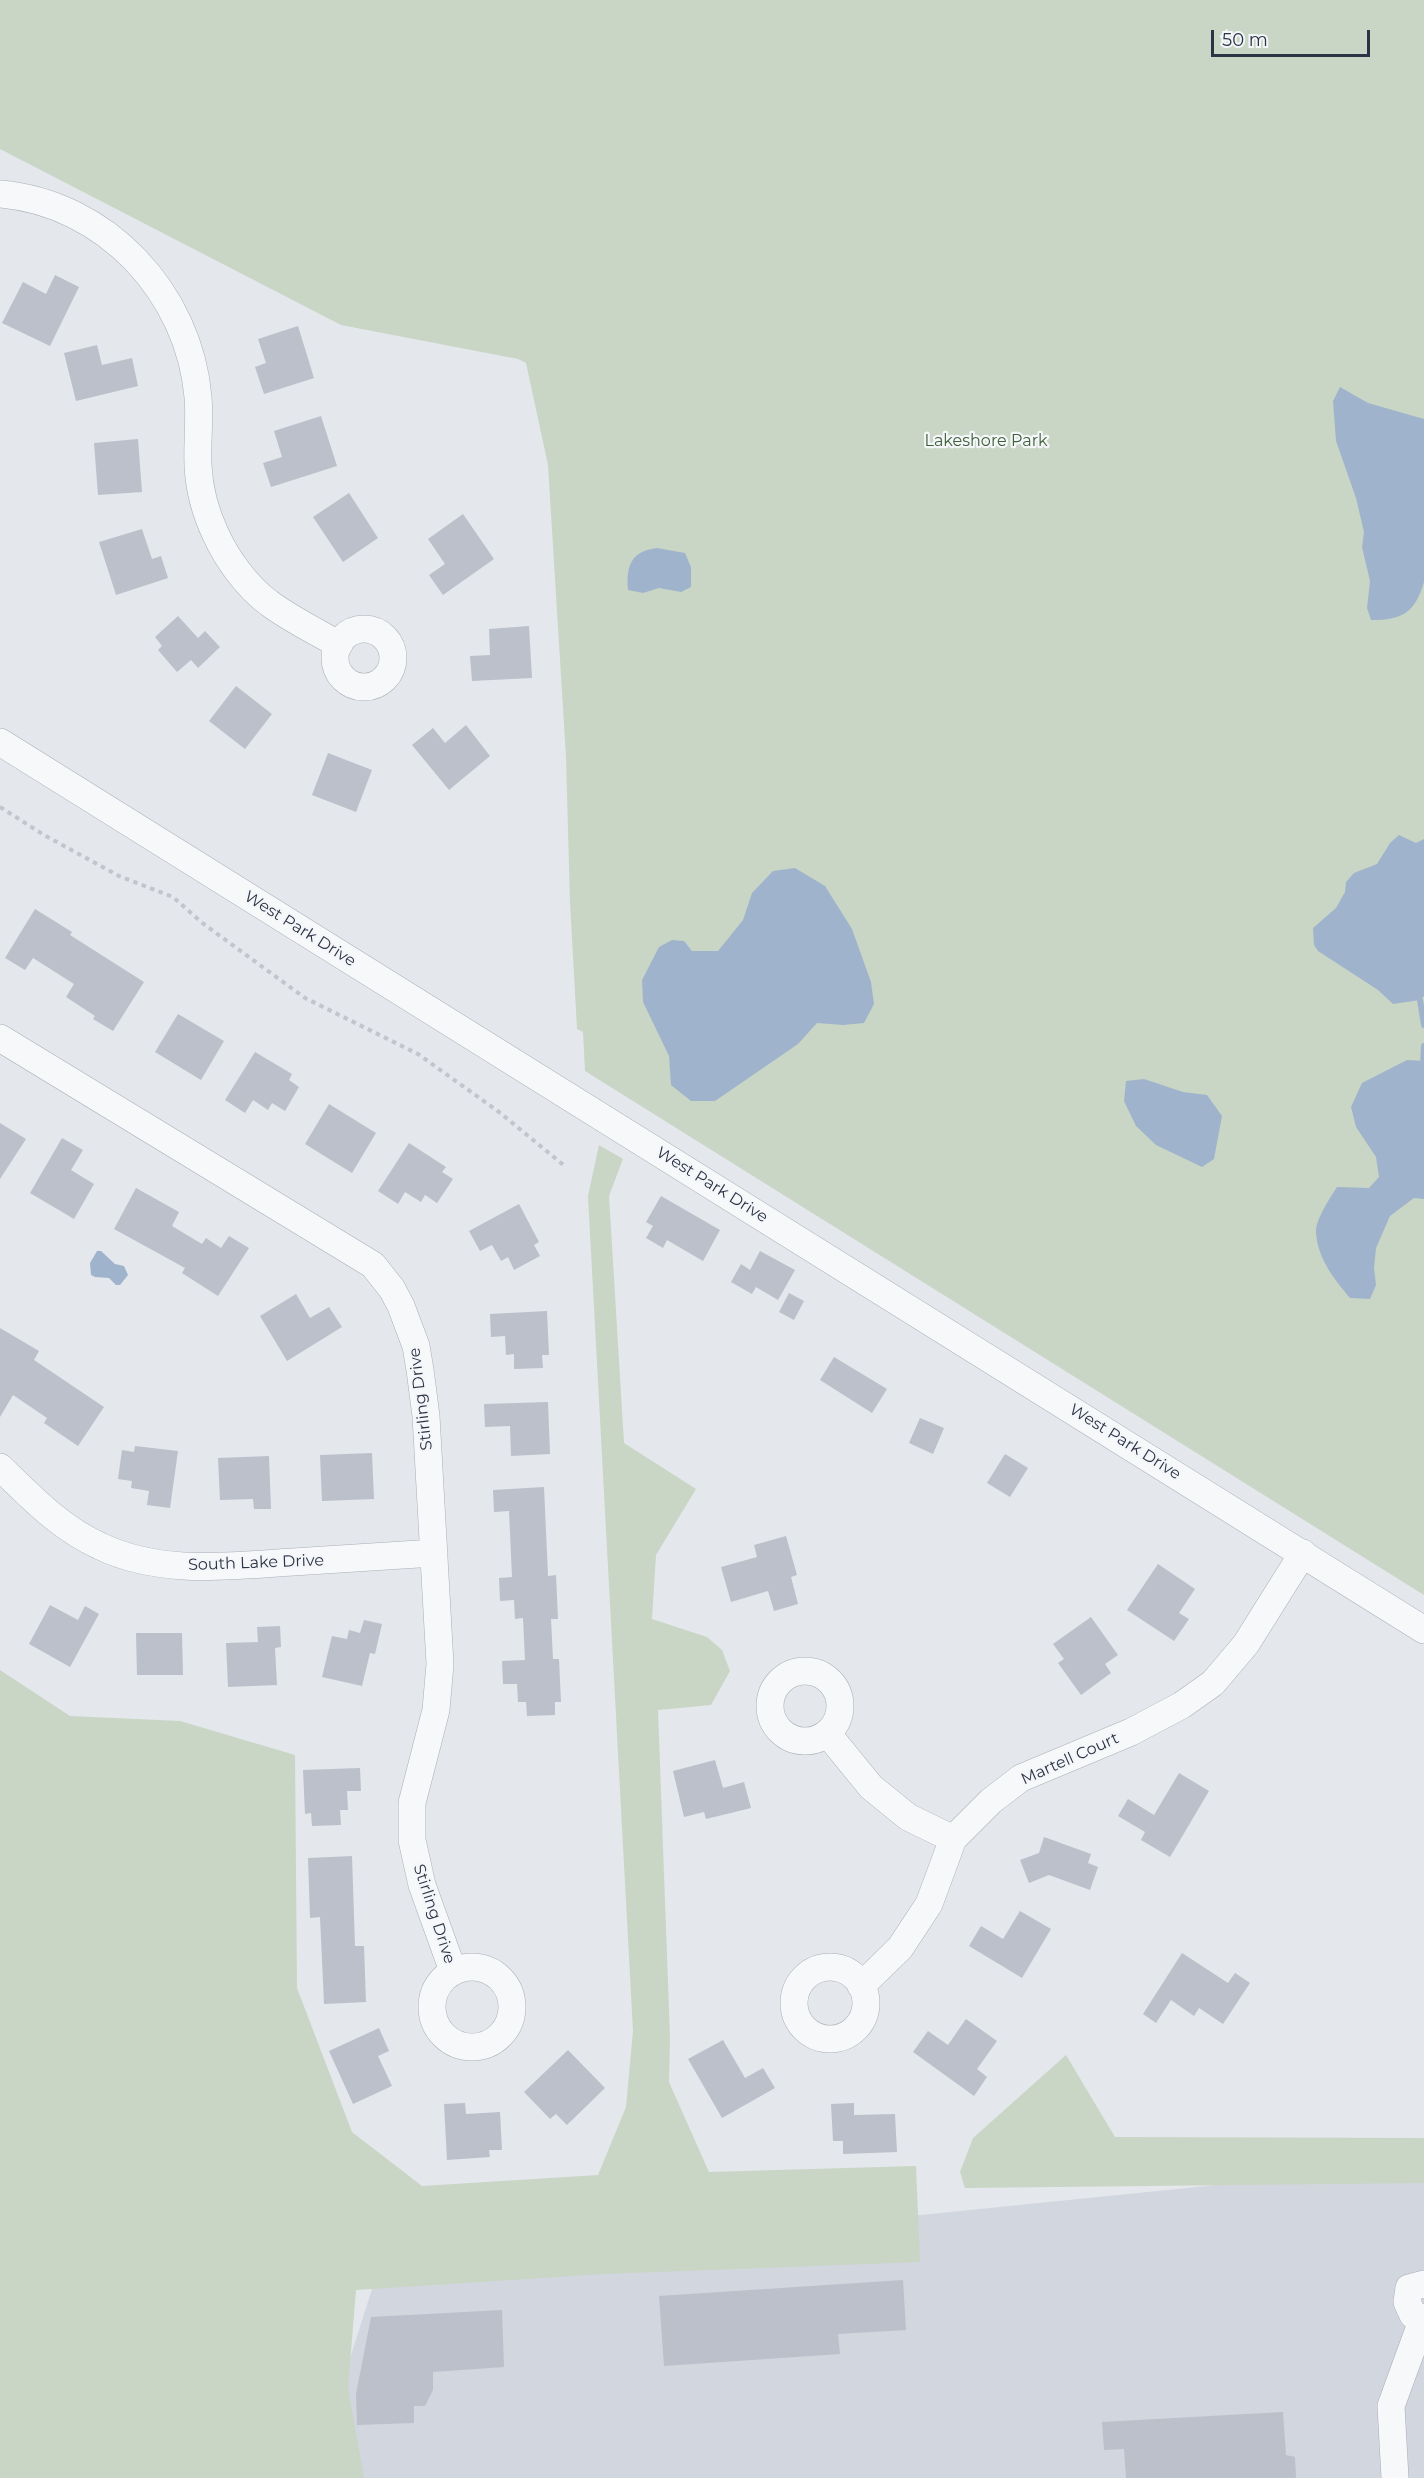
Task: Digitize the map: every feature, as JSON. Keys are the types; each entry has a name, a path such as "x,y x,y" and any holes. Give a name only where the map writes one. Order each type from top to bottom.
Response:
{"street":[{"path":"0,194 23,196 73,214 116,240 150,275 181,326 191,361 198,397 198,467 201,490 216,536 228,557 268,602 339,645"},
{"name":"West Park Drive","path":"0,742 1424,1630"},
{"name":"Stirling Drive","path":"0,1038 373,1265 383,1276 396,1298 409,1325 420,1370 440,1664 439,1695 433,1726 414,1793 411,1812 412,1840 422,1886 453,1971"},
{"name":"South Lake Drive","path":"0,1467 69,1529 116,1554 154,1563 225,1566 434,1553"},
{"name":"Martell Court","path":"861,1986 900,1948 929,1904 953,1839 991,1801 1021,1778 1131,1732 1182,1705 1213,1683 1246,1644 1303,1553"},
{"path":"827,1733 871,1787 908,1817 953,1839"},
{"path":"1395,2478 1391,2406 1424,2318 1413,2315 1407,2302 1409,2288 1424,2284"}],"path":[{"path":"0,807 44,835 119,876 173,897 201,922 305,998 418,1054 499,1112 566,1167"}],"shaded area":[{"path":"1424,2164 1424,2478 334,2478 328,2428 378,2270"}],"green space":[{"name":"Lakeshore Park","path":"0,0 1424,0 1424,1595 585,1071 583,1032 577,1029 570,902 566,757 548,465 526,363 518,359 341,325 0,149"},
{"path":"599,1145 623,1159 609,1196 624,1443 696,1489 656,1555 652,1619 707,1637 722,1650 730,1671 711,1705 658,1710 670,2037 669,2082 709,2172 916,2166 920,2262 604,2274 356,2290 348,2388 364,2478 0,2478 0,1670 70,1716 180,1721 295,1755 297,1988 352,2132 422,2186 598,2175 626,2107 633,2031 588,1196"},
{"path":"1066,2055 1115,2137 1424,2138 1424,2183 965,2188 960,2172 973,2138"}],"water":[{"path":"1340,387 1368,403 1424,419 1424,582 1416,601 1406,613 1382,620 1371,620 1367,608 1370,581 1362,547 1364,532 1356,498 1336,441 1333,401"},
{"path":"657,548 685,553 691,567 691,587 681,592 659,588 643,593 628,590 628,574 632,561 641,552"},
{"path":"1399,835 1416,843 1424,839 1424,996 1420,1000 1393,1004 1378,990 1318,951 1314,945 1313,928 1336,908 1345,892 1346,882 1354,873 1377,864 1390,843"},
{"path":"795,868 825,886 852,929 871,982 874,1004 864,1023 843,1025 817,1023 798,1044 715,1101 691,1101 671,1085 669,1056 643,1002 642,980 659,947 672,940 684,941 692,951 718,951 743,920 752,893 773,871"},
{"path":"1407,1060 1424,1061 1424,1199 1414,1198 1390,1216 1376,1248 1374,1268 1376,1285 1370,1299 1350,1298 1323,1260 1317,1242 1316,1228 1337,1187 1369,1188 1379,1177 1376,1157 1356,1127 1351,1107 1362,1083"},
{"path":"1144,1079 1183,1092 1207,1095 1222,1116 1214,1159 1202,1167 1156,1145 1136,1126 1124,1101 1126,1081"},
{"path":"97,1251 101,1251 115,1264 124,1266 128,1275 120,1285 116,1285 109,1278 91,1275 90,1263"}],"building":[{"path":"55,275 79,287 50,346 2,323 23,282 46,294"},
{"path":"298,326 314,378 264,394 255,367 266,363 258,339"},
{"path":"97,345 102,365 132,358 138,386 76,401 64,353"},
{"path":"321,416 337,466 271,487 263,463 282,457 274,431"},
{"path":"138,439 142,492 98,495 94,443"},
{"path":"349,493 378,538 343,562 313,517"},
{"path":"463,514 494,559 443,595 429,575 445,564 428,539"},
{"path":"142,529 152,559 161,556 168,578 116,595 99,542"},
{"path":"178,616 198,638 205,631 220,647 198,668 191,660 177,672 158,650 162,646 155,637"},
{"path":"529,626 532,678 472,681 470,656 490,655 489,629"},
{"path":"236,686 272,714 245,749 209,721"},
{"path":"466,725 490,756 449,790 412,745 433,728 445,743"},
{"path":"328,753 372,770 356,812 312,795"},
{"path":"35,909 72,932 70,935 144,982 113,1031 93,1019 95,1016 66,997 74,984 33,958 25,970 5,958"},
{"path":"178,1014 224,1041 201,1080 155,1052"},
{"path":"255,1052 292,1074 289,1080 299,1087 285,1111 272,1103 268,1110 253,1100 245,1113 225,1100"},
{"path":"329,1104 376,1133 352,1173 305,1144"},
{"path":"0,1123 26,1139 0,1179"},
{"path":"62,1138 83,1150 71,1170 94,1184 74,1219 30,1193"},
{"path":"409,1143 446,1167 442,1172 453,1179 437,1203 425,1195 421,1202 405,1192 398,1204 378,1191"},
{"path":"136,1188 179,1212 172,1226 202,1244 206,1238 221,1248 229,1236 249,1248 218,1296 182,1273 185,1268 114,1229"},
{"path":"661,1196 720,1230 703,1261 667,1240 663,1248 646,1238 653,1226 646,1222"},
{"path":"519,1204 539,1242 534,1245 540,1256 514,1270 508,1257 501,1261 492,1245 480,1251 469,1231"},
{"path":"760,1251 795,1270 778,1300 756,1287 752,1294 731,1282 741,1264 750,1270"},
{"path":"789,1293 804,1301 794,1320 779,1312"},
{"path":"296,1294 310,1318 329,1307 342,1327 287,1361 260,1316"},
{"path":"547,1311 549,1355 542,1355 543,1368 514,1369 514,1354 506,1355 505,1336 491,1337 490,1314"},
{"path":"0,1328 39,1351 34,1360 104,1407 78,1446 44,1423 47,1418 13,1395 0,1417"},
{"path":"834,1357 887,1389 872,1413 820,1380"},
{"path":"548,1402 550,1454 511,1456 510,1426 485,1427 484,1404"},
{"path":"920,1418 944,1428 933,1454 909,1443"},
{"path":"135,1446 178,1451 170,1508 147,1505 149,1491 131,1488 132,1481 118,1479 122,1450 134,1452"},
{"path":"372,1453 374,1499 322,1501 320,1455"},
{"path":"1005,1454 1028,1468 1010,1497 987,1483"},
{"path":"269,1456 271,1509 254,1509 253,1499 220,1500 218,1458"},
{"path":"544,1487 548,1576 556,1575 558,1619 551,1619 553,1659 559,1659 561,1702 555,1702 555,1715 527,1716 526,1702 518,1702 517,1684 503,1684 502,1661 525,1660 523,1618 515,1619 514,1600 500,1601 499,1578 512,1577 509,1511 494,1512 493,1490"},
{"path":"786,1536 797,1575 791,1577 798,1604 774,1611 768,1591 731,1602 721,1567 757,1557 754,1545"},
{"path":"1158,1564 1195,1589 1179,1613 1189,1619 1174,1641 1127,1610"},
{"path":"50,1605 78,1620 85,1606 99,1614 70,1667 29,1644"},
{"path":"1091,1617 1118,1655 1105,1664 1111,1673 1081,1695 1058,1663 1064,1659 1053,1644"},
{"path":"364,1620 382,1624 375,1654 370,1653 362,1686 322,1677 332,1636 347,1639 349,1630 360,1633"},
{"path":"280,1626 281,1647 275,1648 277,1685 228,1687 226,1643 258,1642 257,1627"},
{"path":"136,1633 182,1633 183,1675 137,1675"},
{"path":"715,1760 723,1788 744,1782 751,1808 706,1819 704,1812 684,1817 673,1771"},
{"path":"360,1768 361,1791 347,1791 348,1810 340,1810 341,1825 312,1826 311,1813 305,1814 303,1770"},
{"path":"1179,1773 1209,1791 1170,1857 1141,1840 1145,1832 1118,1816 1128,1799 1154,1815"},
{"path":"1044,1837 1091,1854 1088,1863 1098,1867 1090,1890 1049,1875 1029,1883 1020,1860 1039,1853"},
{"path":"352,1856 355,1946 364,1946 366,2002 324,2004 320,1917 310,1918 308,1858"},
{"path":"1020,1911 1051,1929 1022,1978 969,1946 981,1926 1003,1939"},
{"path":"1182,1953 1228,1983 1235,1973 1250,1983 1223,2024 1199,2008 1194,2016 1171,2000 1156,2023 1143,2014"},
{"path":"966,2019 997,2041 977,2069 987,2077 974,2096 913,2052 928,2031 948,2045"},
{"path":"379,2028 389,2051 378,2056 392,2086 353,2104 329,2051"},
{"path":"723,2040 745,2078 763,2068 775,2088 722,2118 688,2059"},
{"path":"568,2050 605,2088 567,2125 556,2114 550,2119 524,2092"},
{"path":"465,2103 466,2114 500,2112 502,2150 489,2150 490,2157 447,2160 444,2104"},
{"path":"854,2103 854,2115 895,2114 897,2152 843,2154 843,2141 833,2141 831,2104"},
{"path":"903,2280 906,2330 838,2334 840,2354 664,2366 659,2296"},
{"path":"502,2310 504,2367 433,2372 433,2390 425,2406 414,2406 414,2423 357,2425 356,2394 371,2317"},
{"path":"1283,2412 1286,2455 1295,2457 1296,2478 1126,2478 1124,2449 1104,2450 1102,2422"}],"waterway":[{"path":"1420,1000 1424,1025"},
{"path":"1423,1067 1424,1046"}]}
